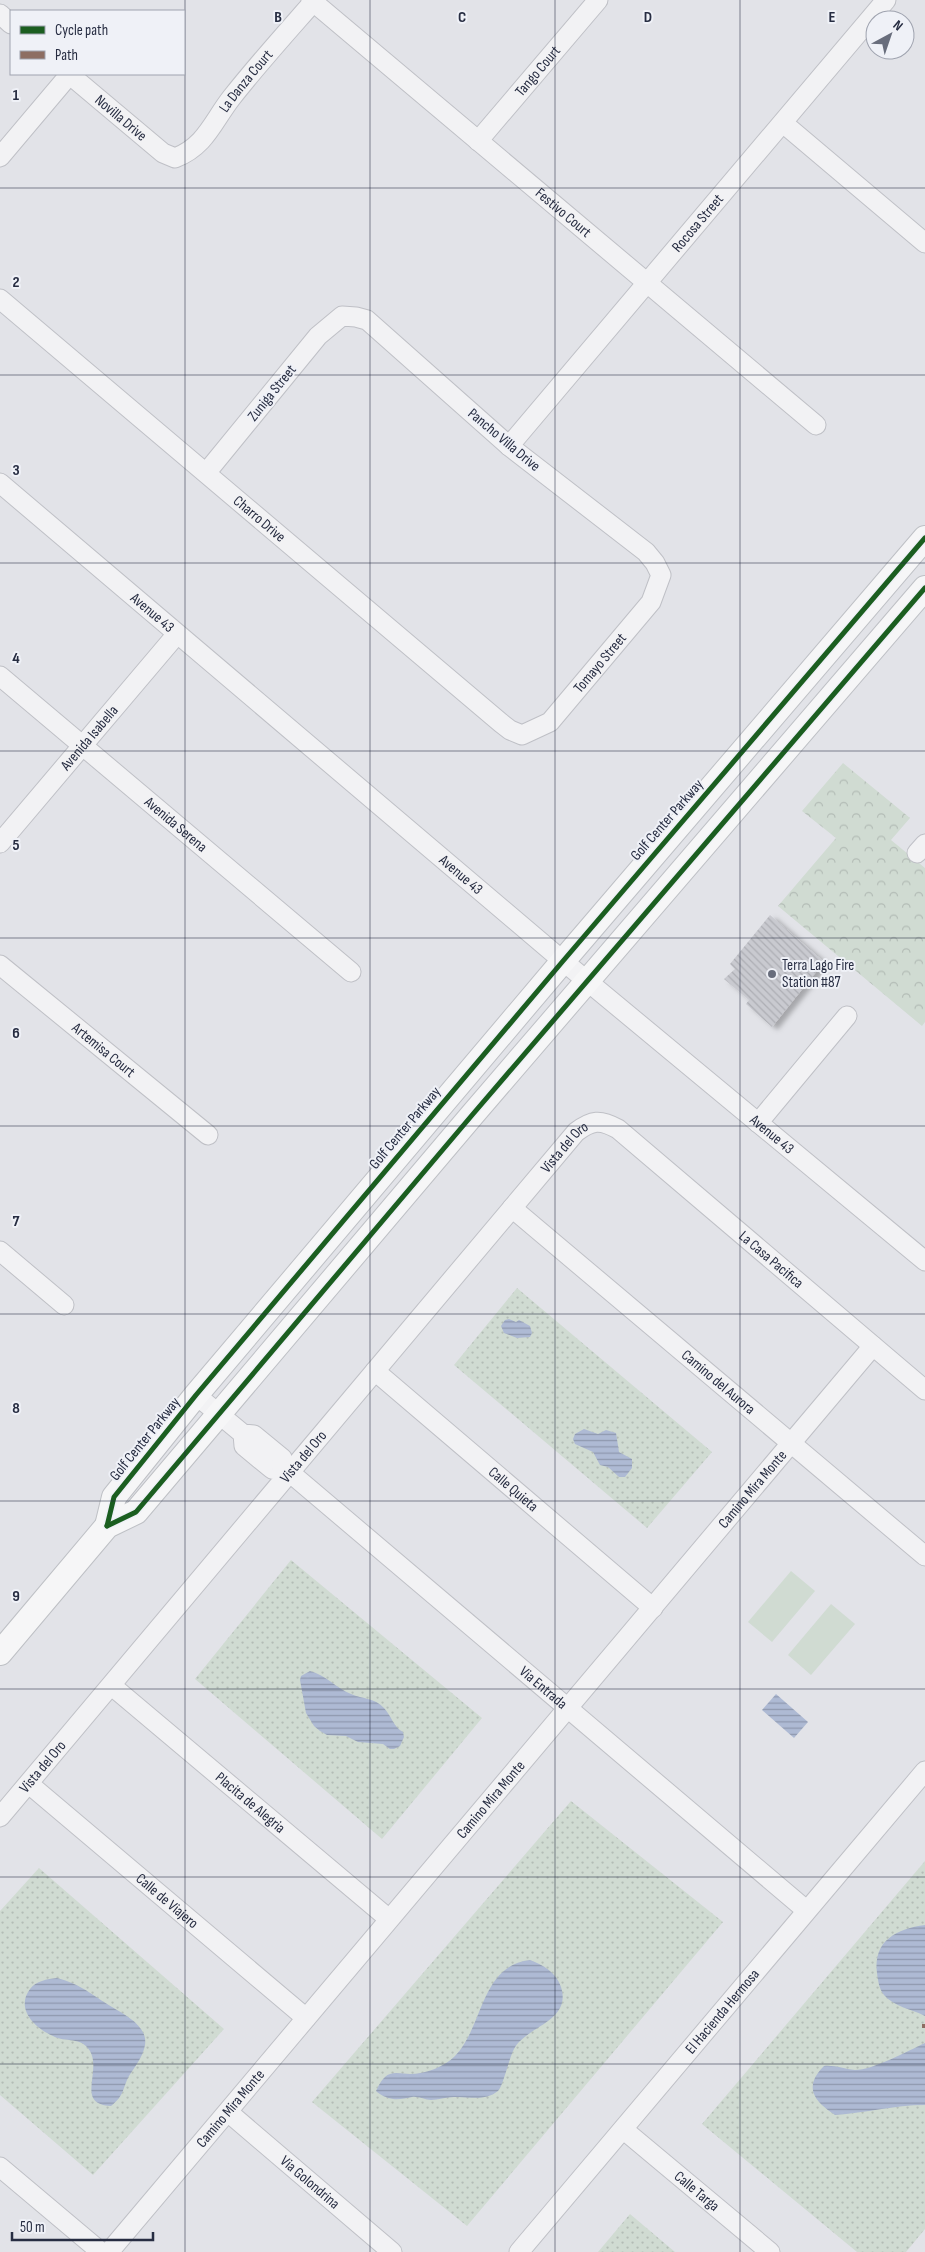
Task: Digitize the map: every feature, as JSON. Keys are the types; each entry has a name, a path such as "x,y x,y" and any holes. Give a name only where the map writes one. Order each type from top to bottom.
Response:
{"main road":[{"name":"Golf Center Parkway","path":"107,1526 114,1497 196,1395 562,961 925,538"},
{"name":"Golf Center Parkway","path":"0,1653 107,1526 136,1512 925,588"}],"street":[{"name":"Tango Court","path":"478,141 598,0"},
{"name":"Rocosa Street","path":"510,446 886,0"},
{"name":"Festivo Court","path":"313,1 816,425"},
{"name":"La Danza Court","path":"176,158 190,152 204,138 231,98 313,1"},
{"path":"0,14 10,23"},
{"path":"0,157 69,75"},
{"name":"Novilla Drive","path":"71,75 163,153 176,158"},
{"path":"783,123 925,243"},
{"name":"Charro Drive","path":"0,299 501,723 510,730 522,735"},
{"name":"Pancho Villa Drive","path":"342,316 356,316 367,320 510,446 646,552 655,563 661,575"},
{"name":"Zuniga Street","path":"206,473 318,336 342,316"},
{"name":"Avenue 43","path":"0,483 562,961 925,1261"},
{"name":"Tomayo Street","path":"522,735 550,722 651,602 661,575"},
{"name":"Avenida Isabella","path":"0,843 177,634"},
{"name":"Avenida Serena","path":"0,676 351,972"},
{"name":"Artemisa Court","path":"0,965 208,1135"},
{"path":"758,1123 847,1016"},
{"name":"Vista del Oro","path":"0,1817 112,1686 285,1469 375,1371 576,1132 586,1125 595,1122 607,1123 618,1129"},
{"name":"La Casa Pacifica","path":"618,1129 925,1390"},
{"name":"Camino del Aurora","path":"512,1208 925,1556"},
{"path":"0,1251 64,1304"},
{"name":"Camino Mira Monte","path":"109,2252 873,1346"},
{"name":"Calle Quieta","path":"375,1371 653,1608"},
{"name":"Via Entrada","path":"196,1395 244,1434 244,1446 272,1469 285,1469 806,1910"},
{"name":"Placita de Alegria","path":"112,1686 389,1919"},
{"name":"El Hacienda Hermosa","path":"519,2252 624,2130 806,1910 925,1771"},
{"name":"Calle de Viajero","path":"29,1784 306,2018"},
{"name":"Via Golondrina","path":"228,2112 392,2252"},
{"name":"Calle Targa","path":"624,2130 770,2252"},
{"path":"0,2167 101,2252"}],"green space":[{"path":"843,763 910,818 891,840 925,868 925,1022 922,1026 778,906 836,838 802,811"},
{"path":"517,1288 712,1452 647,1528 454,1365"},
{"path":"291,1560 482,1718 382,1839 195,1679"},
{"path":"791,1571 815,1591 772,1642 748,1622"},
{"path":"831,1604 855,1624 811,1675 788,1655"},
{"path":"571,1801 723,1922 467,2226 312,2102"},
{"path":"925,1861 925,2229 906,2252 857,2252 702,2124"},
{"path":"39,1868 224,2029 93,2175 0,2095 0,1911"},
{"path":"630,2214 675,2252 598,2252"}],"water":[{"path":"509,1319 516,1322 519,1320 530,1326 532,1333 530,1337 517,1338 504,1333 501,1326 505,1320"},
{"path":"584,1429 598,1434 606,1430 616,1433 619,1452 632,1459 632,1468 625,1477 619,1477 608,1467 600,1465 593,1452 575,1444 573,1439 575,1434"},
{"path":"310,1671 321,1675 355,1696 373,1700 380,1705 397,1728 403,1732 404,1737 400,1746 390,1749 383,1744 358,1742 346,1736 327,1735 314,1726 306,1713 300,1680 301,1676"},
{"path":"776,1694 808,1722 794,1738 762,1710"},
{"path":"925,1925 925,2016 898,2005 884,1995 878,1981 877,1962 883,1944 889,1938 896,1933"},
{"path":"530,1960 544,1967 556,1977 561,1987 563,1999 560,2008 554,2016 520,2041 514,2049 498,2091 482,2097 451,2097 431,2100 414,2097 393,2099 376,2091 383,2079 390,2074 422,2073 440,2067 451,2060 464,2044 492,1985 501,1973 514,1965"},
{"path":"57,1978 86,1990 129,2018 143,2032 145,2045 142,2054 129,2076 121,2095 111,2106 100,2104 94,2100 92,2093 93,2059 86,2046 82,2043 58,2038 46,2033 34,2023 26,2011 26,1996 32,1986 42,1981"},
{"path":"925,2043 925,2105 902,2106 835,2115 821,2104 814,2093 814,2081 824,2066 855,2070 871,2067"}],"building":[{"name":"Terra Lago Fire Station #87","path":"770,915 824,962 772,1027 746,1004 749,1000 724,979 735,969 730,964"}],"cycle path":[{"path":"107,1526 114,1497 196,1395 563,961 925,538"},
{"path":"107,1526 136,1512 473,1114 925,588"}],"place":[{"name":"Terra Lago Fire Station #87","path":"772,974"}]}
